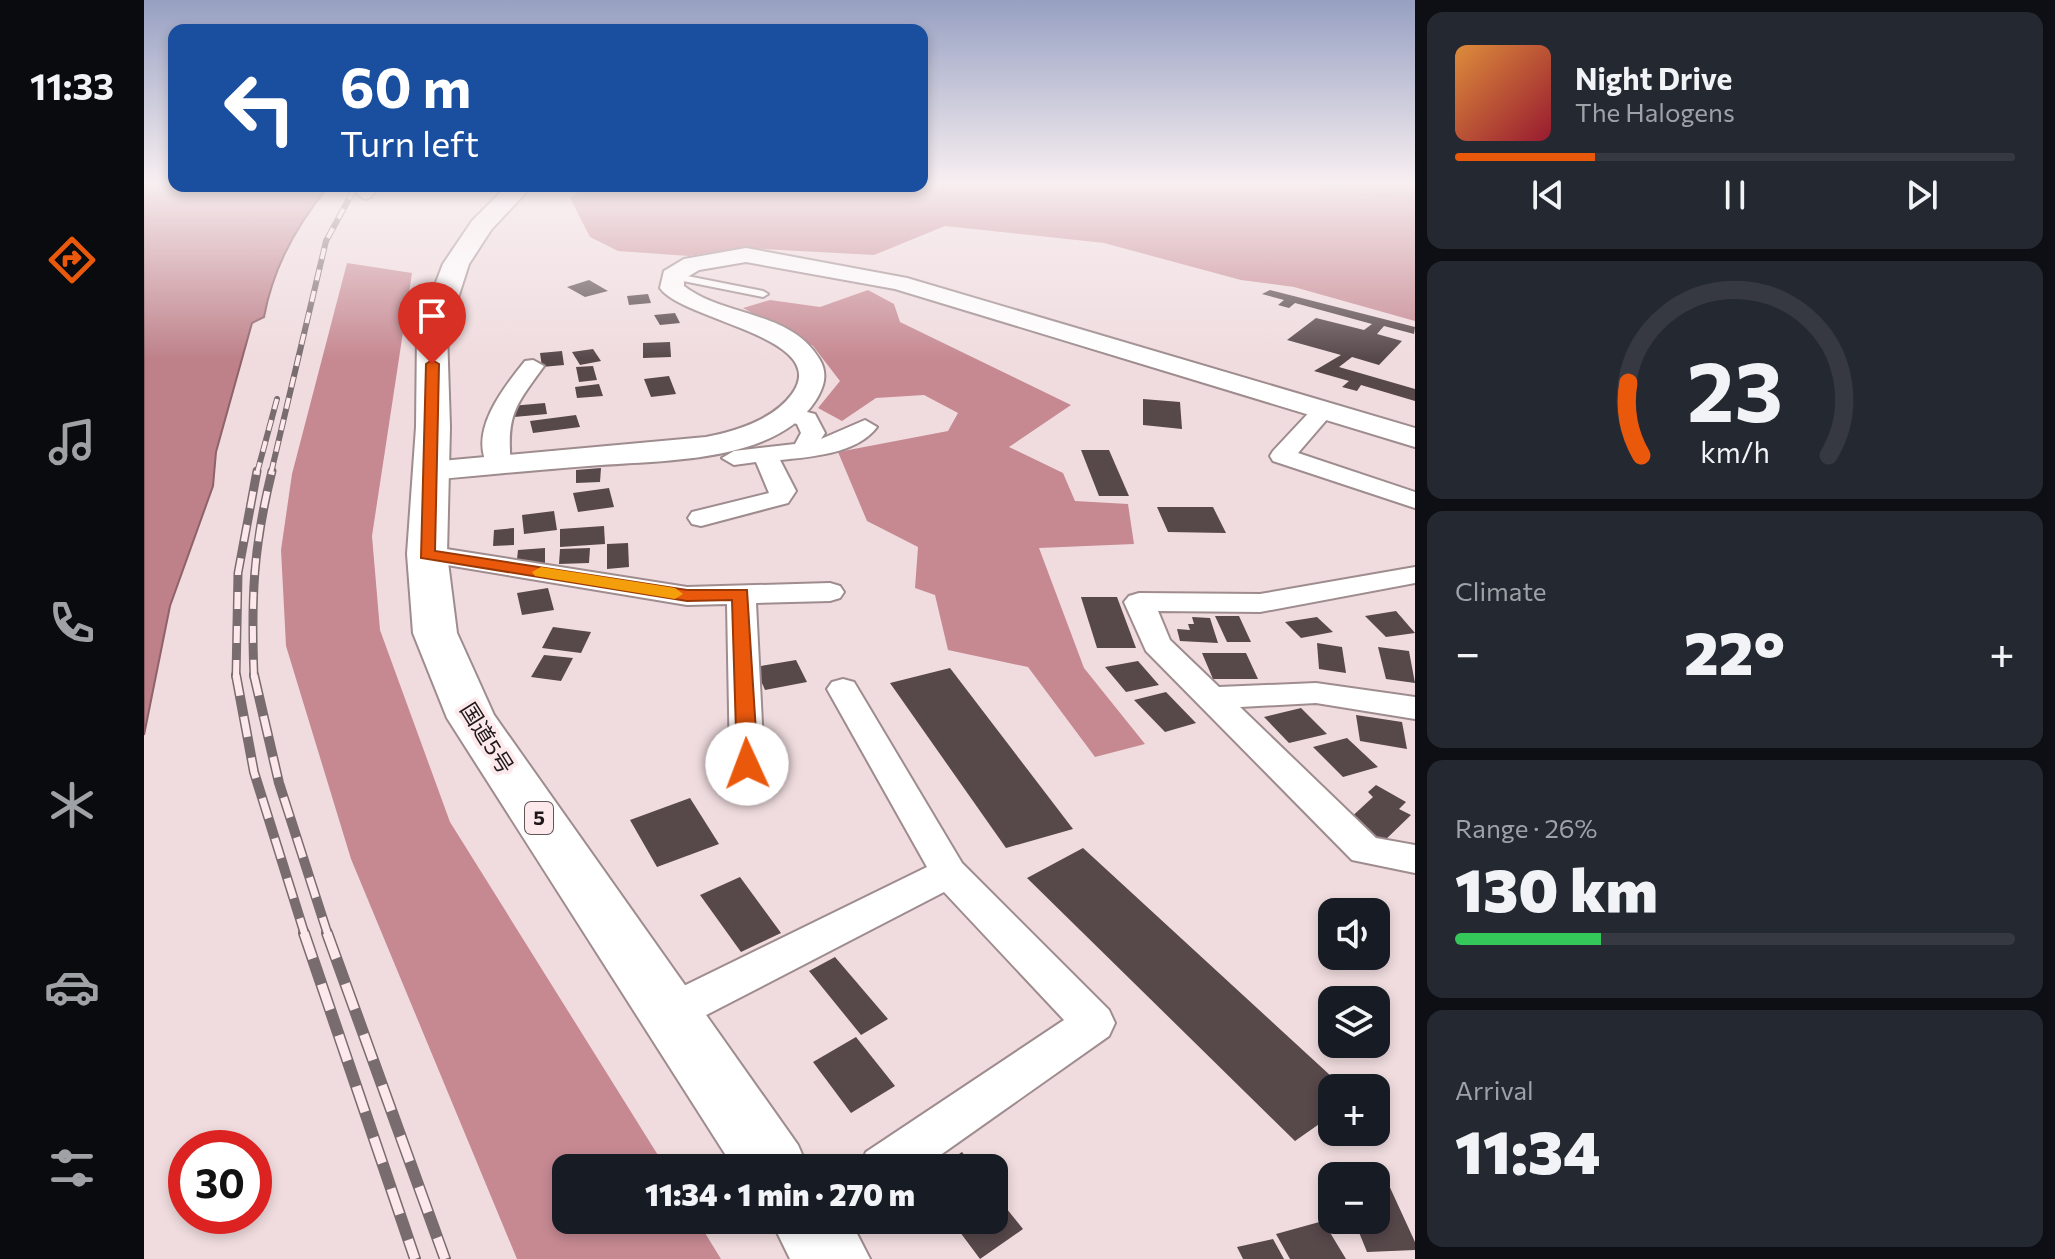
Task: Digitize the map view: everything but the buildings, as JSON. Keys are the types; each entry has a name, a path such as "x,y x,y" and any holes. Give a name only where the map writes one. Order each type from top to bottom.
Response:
{"highway":[{"name":"国道5号","path":"494,242 482,264 459,330 432,449 427,554 435,633 471,718 764,1154"},
{"path":"816,1234 833,1259"}],"street":[{"path":"432,449 499,464 716,445 753,433 787,414 809,389 812,375 802,354 769,330 679,295 672,288 672,276 692,264 746,255 912,287 1415,438"},
{"path":"499,464 495,430 501,404 533,366"},
{"path":"1324,410 1282,456 1415,500"},
{"path":"787,414 807,419 813,433 804,448"},
{"path":"734,458 835,445 854,437 865,427"},
{"path":"701,518 779,498 783,491 764,453"},
{"path":"427,554 687,596 830,592"},
{"path":"1409,581 1260,603 1139,602 1157,644 1365,850 1415,859"},
{"path":"741,594 747,764"},
{"path":"843,689 949,873 1094,1023 903,1154"},
{"path":"1212,698 1316,693 1415,708"},
{"path":"670,1013 949,873"}],"lane":[{"path":"672,276 763,294"}],"shaded area":[{"path":"144,242 291,242 273,281 264,317 252,323 216,452 213,486 170,606 144,735"},
{"path":"600,242 906,242 874,255 743,248 689,256 618,251"},
{"path":"1092,242 1415,242 1415,321 1294,287 1241,280"},
{"path":"347,263 412,273 372,536 380,630 450,822 657,1154 552,1154 552,1234 706,1234 721,1259 517,1259 351,859 286,646 281,550 292,474"},
{"path":"868,290 894,304 900,322 1071,405 1009,447 1063,473 1075,501 1128,504 1134,544 1039,548 1084,668 1145,744 1095,757 1028,667 948,650 935,595 915,588 918,547 867,521 838,452 948,431 958,413 924,395 876,398 842,421 818,408 840,381 813,346 743,308 770,300 820,307"}],"railway":[{"path":"271,473 326,242"},
{"path":"257,473 277,399"},
{"path":"236,675 238,573 257,471"},
{"path":"254,677 255,574 272,471"},
{"path":"236,675 254,772 305,935"},
{"path":"254,675 279,783 328,935"},
{"path":"304,933 415,1259"},
{"path":"327,933 445,1259"}],"slow traffic":[{"path":"541,572 675,594"}],"route":[{"path":"432,364 433,427 427,554 687,596 741,594 747,764"}]}
